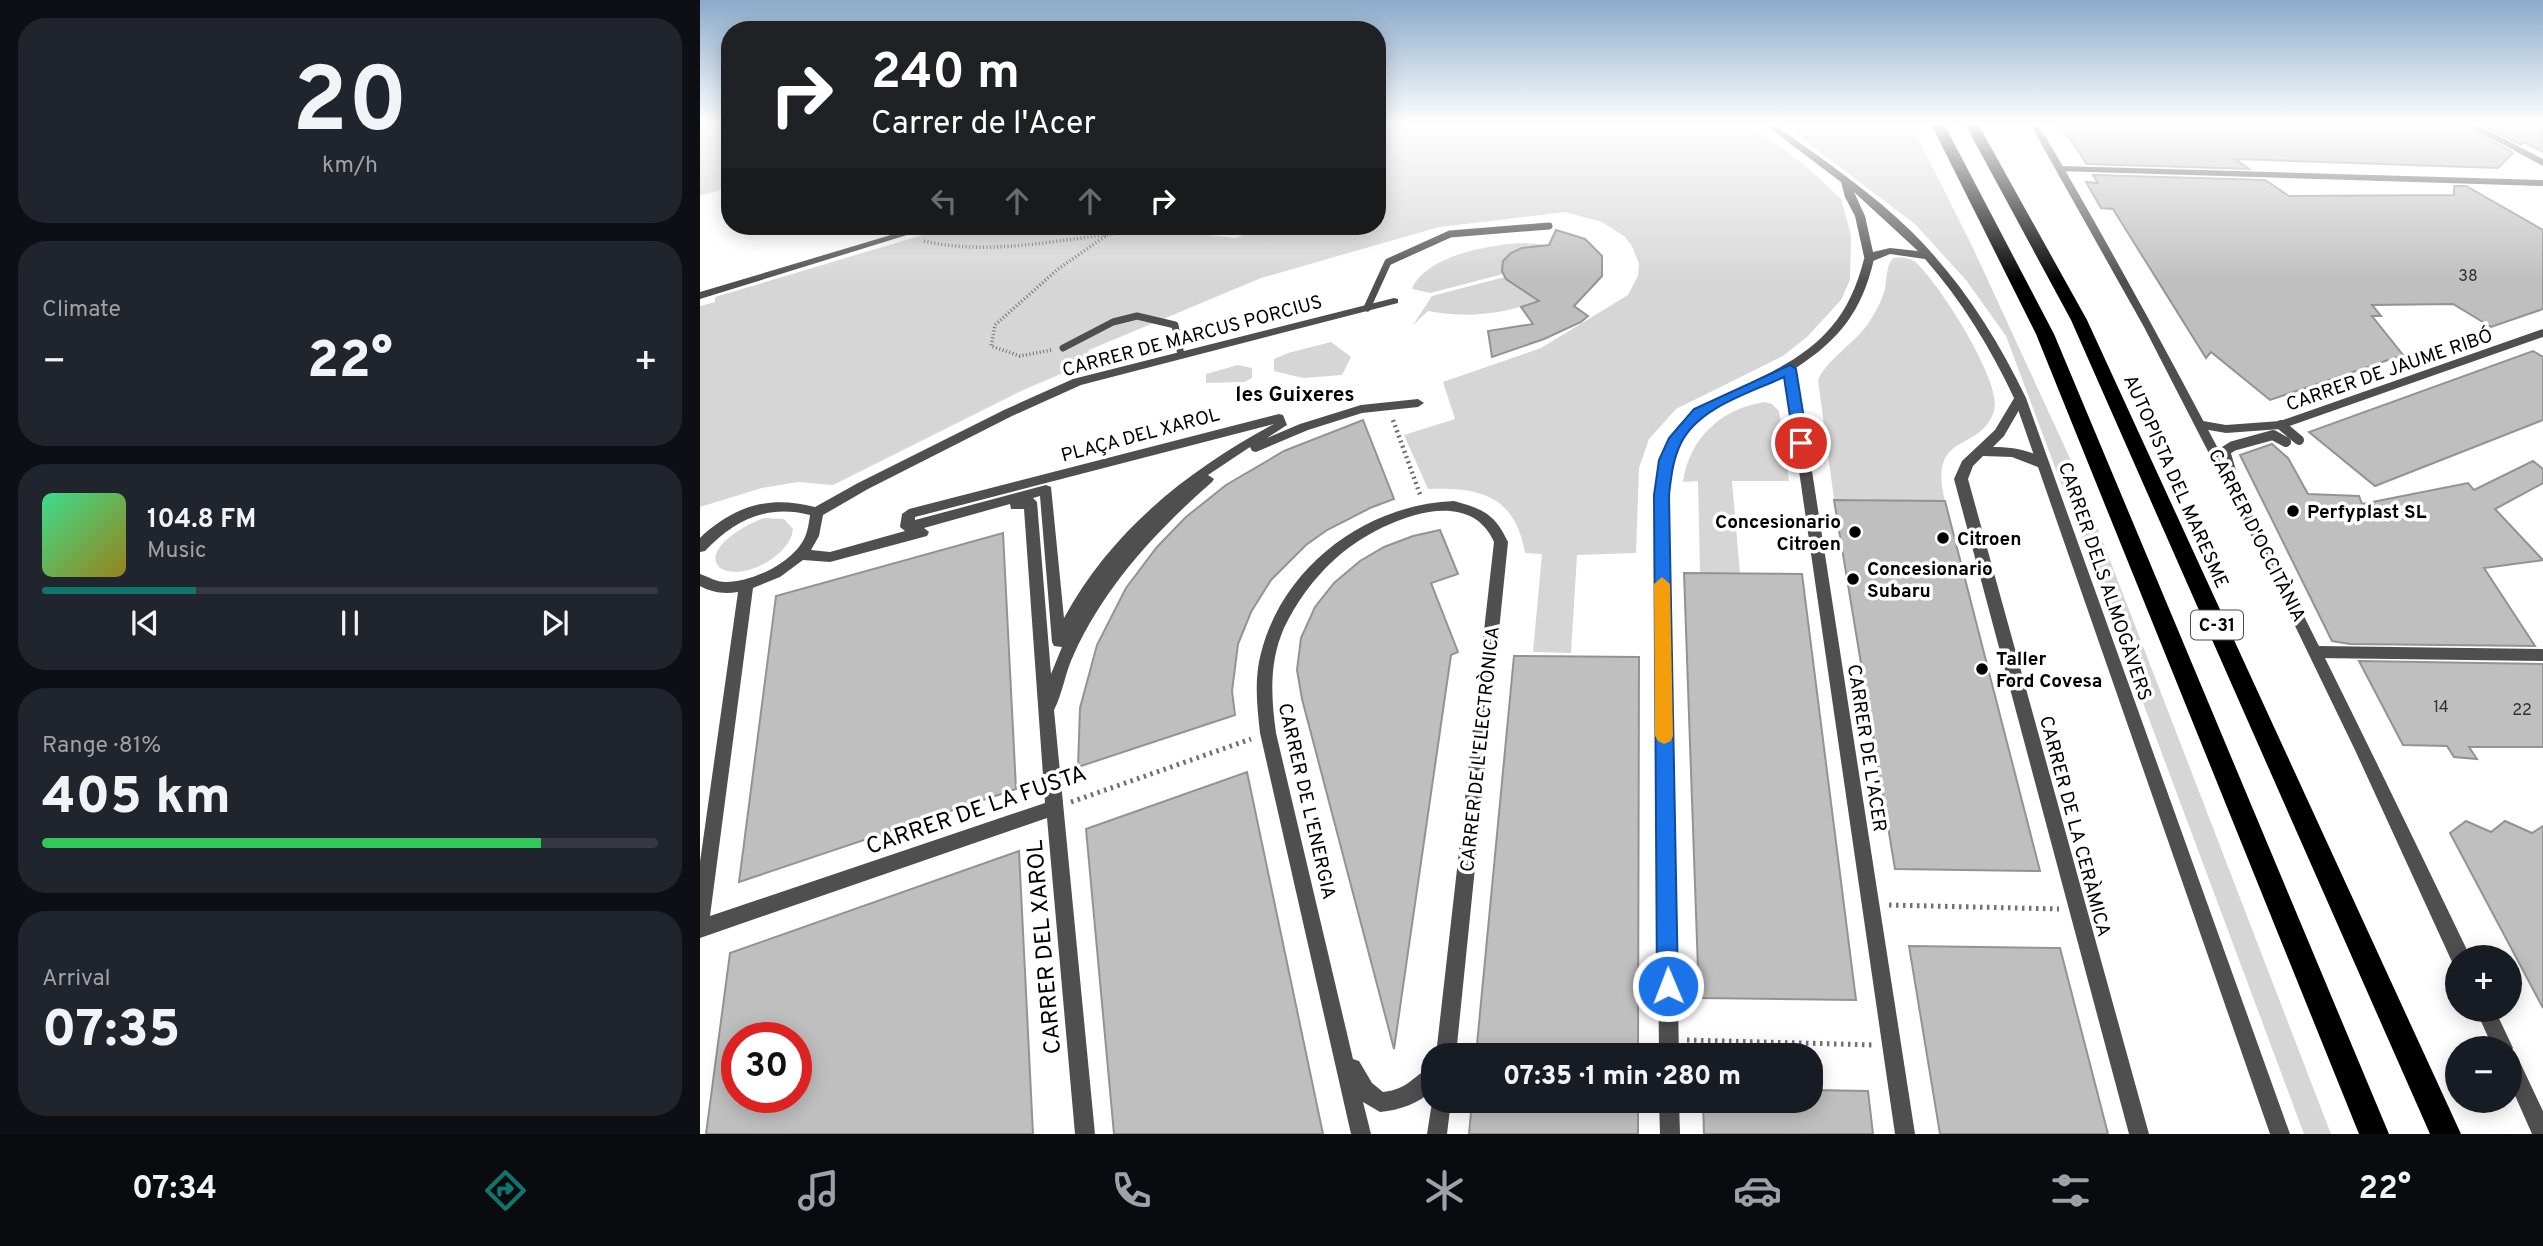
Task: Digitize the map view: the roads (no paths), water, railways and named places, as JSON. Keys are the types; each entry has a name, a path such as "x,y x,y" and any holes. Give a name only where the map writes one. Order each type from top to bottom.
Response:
{"highway":[{"name":"C-31","path":"1964,177 2045,334 2374,1134"},
{"name":"AUTOPISTA DEL MARESME","path":"2000,177 2080,320 2446,1134"}],"street":[{"name":"CARRER DELS ALMOGÀVERS","path":"1840,177 1888,215 1928,256 1969,304 2002,358 2020,398 2280,1134"},
{"name":"CARRER D'OCCITÀNIA","path":"2065,177 2203,425 2318,652 2454,945"},
{"path":"2334,177 2543,183"},
{"path":"1669,1043 1661,495 1667,460 1676,438 1699,412 1790,369 1838,331 1856,306 1866,278 1869,259 1860,216 1850,197 1846,181"},
{"path":"700,296 899,235"},
{"path":"1869,259 1878,253 1896,250 1928,256"},
{"name":"CARRER DE MARCUS PORCIUS","path":"817,512 1008,412 1077,382 1394,301"},
{"name":"CARRER DE JAUME RIBÓ","path":"2203,425 2226,429 2281,425 2543,333"},
{"name":"CARRER DE L'ACER","path":"1790,369 1905,1134"},
{"name":"CARRER DE LA CERÀMICA","path":"2020,398 2000,433 1967,464 1961,479 2139,1134"},
{"name":"CARRER DEL XAROL","path":"1047,713 1065,656 1097,597 1126,556 1170,510 1214,472 1256,448 1304,427 1349,413 1418,403"},
{"name":"PLAÇA DEL XAROL","path":"1279,418 1281,425 1206,468 1158,506 1088,586 1059,642 1046,490 908,527 909,514 1279,418"},
{"path":"1979,452 1997,450 2026,454 2043,464"},
{"name":"CARRER DEL XAROL","path":"801,554 830,557 1030,502 1054,808 1085,1134"},
{"path":"700,528 729,521 762,508 779,506 817,512 814,534 801,554 766,578 700,594"},
{"name":"CARRER DE L'ELECTRÒNICA","path":"1424,508 1452,506 1471,510 1492,524 1501,542 1447,1043"},
{"name":"CARRER DE L'ENERGIA","path":"1361,1134 1346,1058 1268,733 1263,693 1270,644 1293,598 1330,555 1376,524 1424,508"},
{"path":"700,547 711,534 729,521"},
{"path":"700,580 722,588"},
{"path":"700,928 746,585"},
{"path":"2318,652 2543,655"},
{"name":"CARRER DE LA FUSTA","path":"700,928 1054,808"},
{"path":"1346,1058 1365,1090 1380,1102 1403,1100 1421,1090"},
{"path":"2522,1089 2543,1134"},
{"path":"1437,1134 1440,1113"},
{"path":"1669,1113 1670,1134"}],"lane":[{"path":"1367,308 1388,262 1450,234 1549,226"},
{"path":"1063,348 1113,322 1137,316 1175,325 1181,355"},
{"path":"2281,425 2299,440"},
{"path":"2238,495 2225,451 2233,446 2273,435 2286,442"}],"place":[{"name":"Perfyplast SL","path":"2293,511"},
{"name":"Concesionario Citroen","path":"1855,532"},
{"name":"Citroen","path":"1943,538"},
{"name":"Concesionario Subaru","path":"1853,579"},
{"name":"Taller Ford Covesa","path":"1982,669"}],"district":[{"name":"les Guixeres","path":"1295,394"}]}
